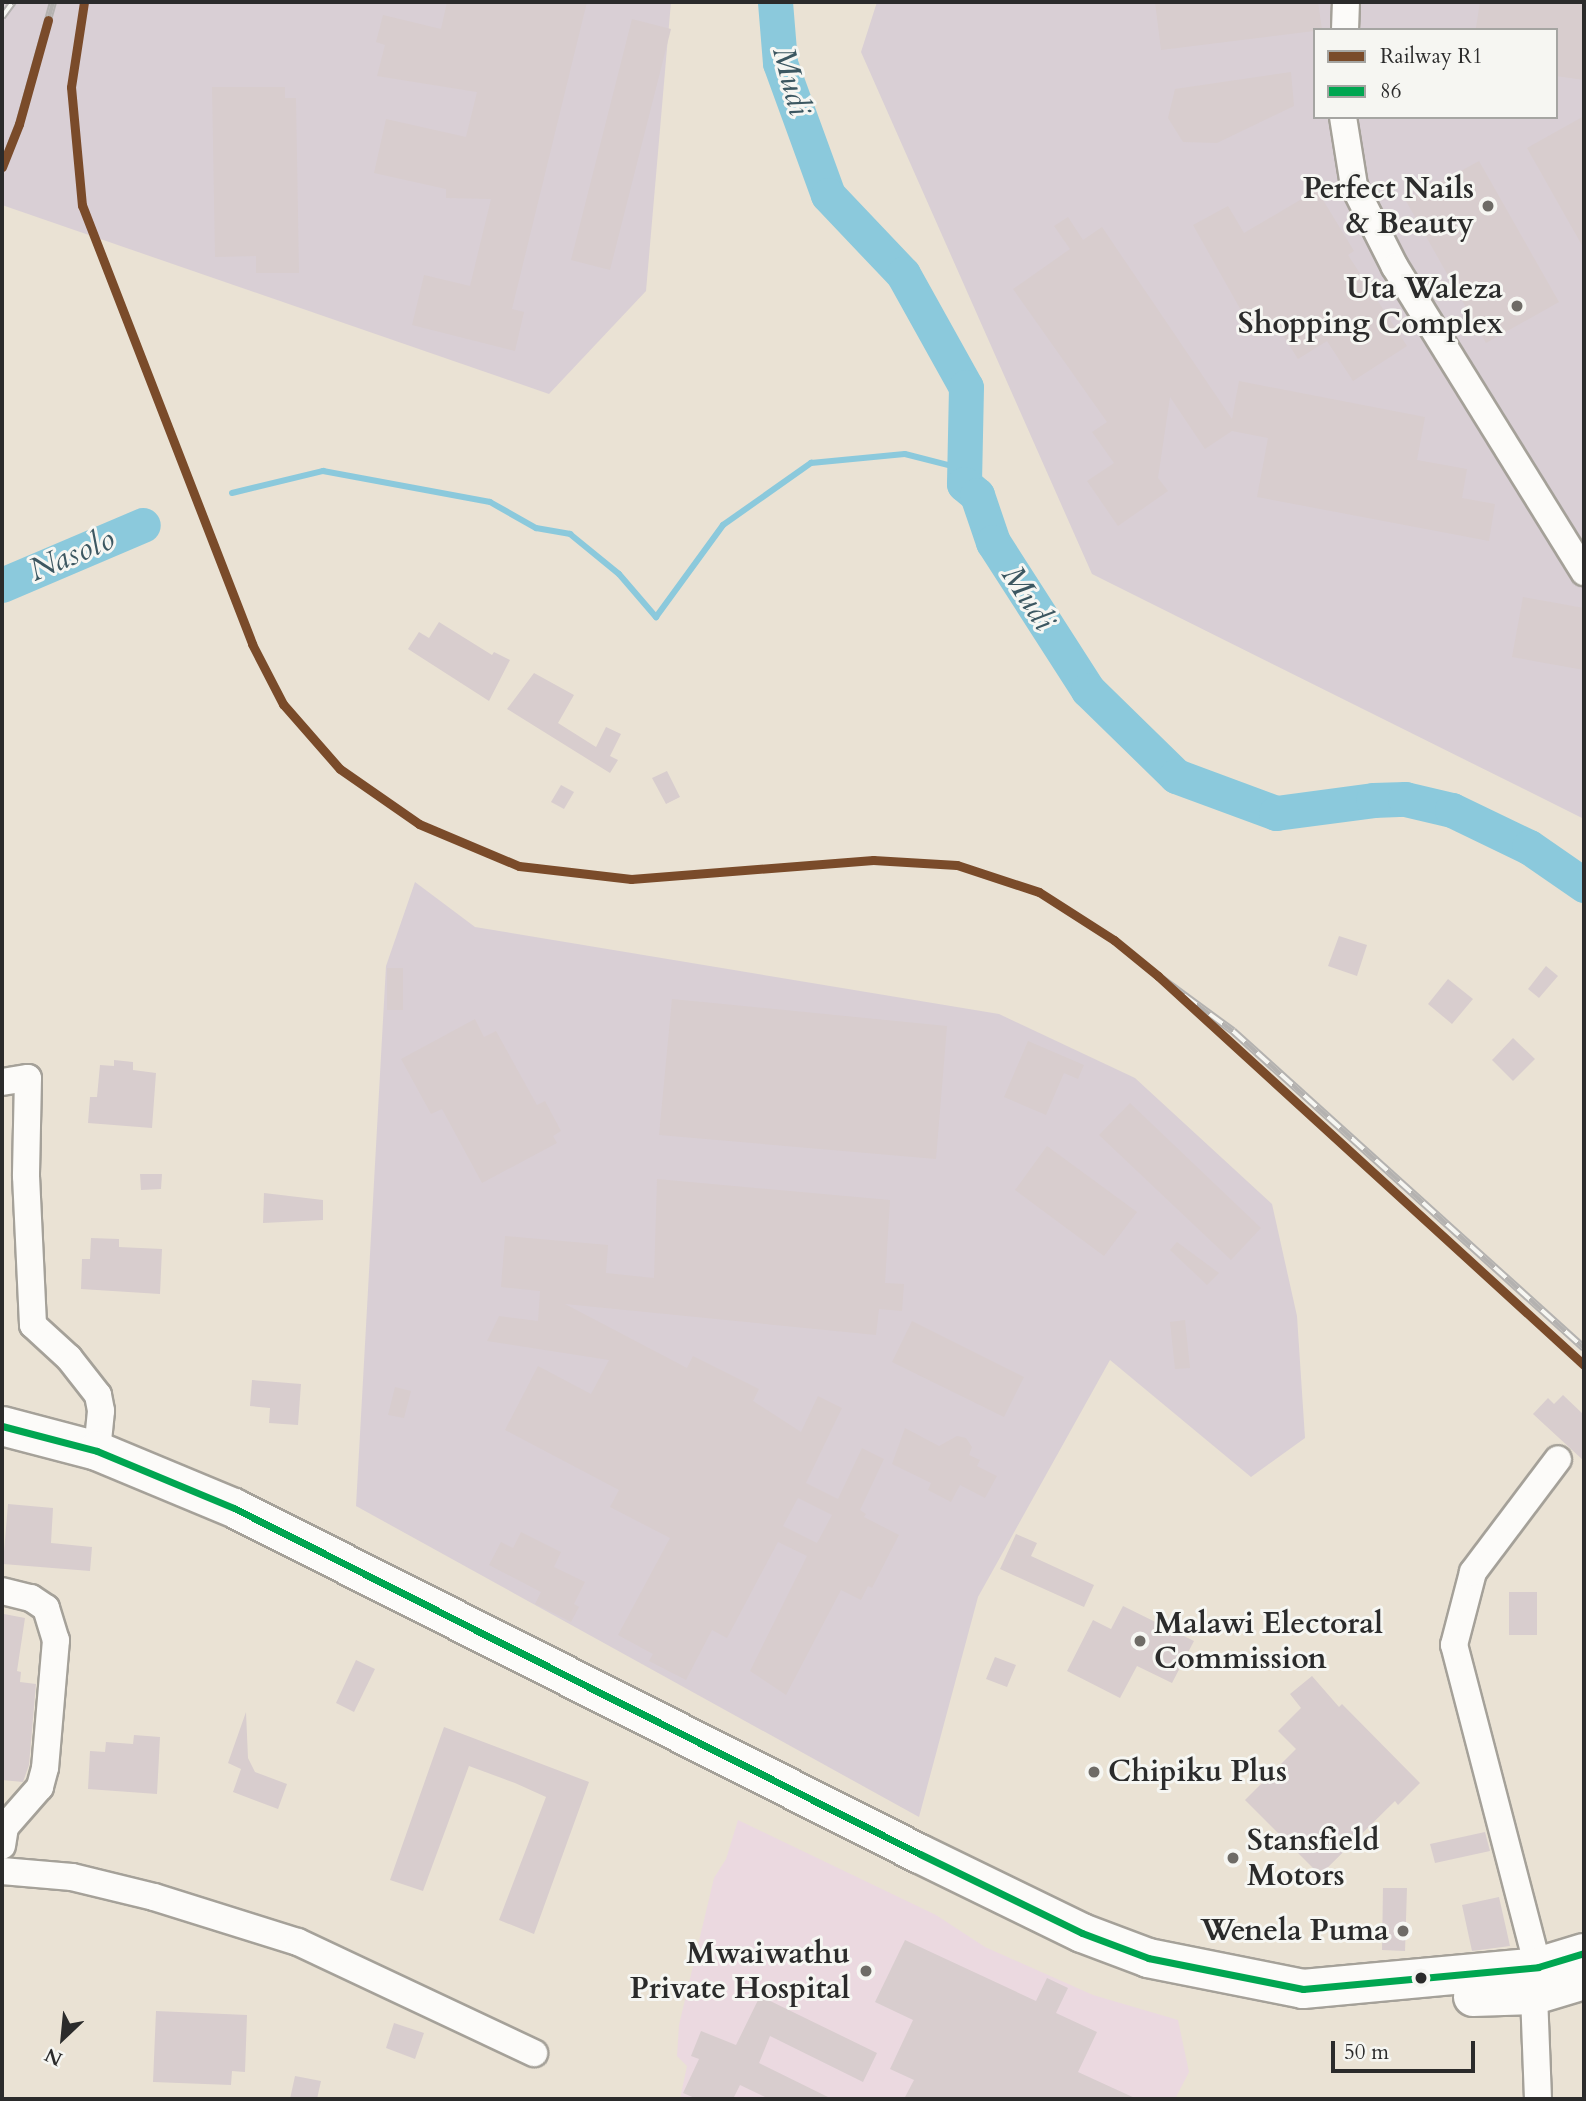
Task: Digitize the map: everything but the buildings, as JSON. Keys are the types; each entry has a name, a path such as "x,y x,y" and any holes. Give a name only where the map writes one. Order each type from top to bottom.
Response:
{"highway":[{"path":"2,1426 97,1451 234,1508 920,1854 1082,1933 1147,1958 1303,1989 1584,1980"},
{"path":"2,1443 91,1466 219,1518 1010,1917 1181,1987 1293,2003 1536,1981 1584,1952"}],"street":[{"path":"1345,28 1346,2"},
{"path":"1343,119 1354,186 1395,267 1584,572"},
{"path":"2,1082 28,1078 26,1176 33,1325 69,1358 97,1395 101,1411 97,1451"},
{"path":"1538,2099 1536,1981 1454,1645 1473,1573 1559,1459"},
{"path":"2,1591 32,1598 46,1608 56,1640 45,1768 40,1787 5,1828 2,1846"},
{"path":"2,1871 84,1880 298,1942 534,2053"}],"shaded area":[{"path":"2,2 671,2 646,291 549,394 2,205"},
{"path":"877,2 1584,2 1584,819 1092,574 861,52"},
{"path":"415,882 475,927 999,1014 1135,1078 1272,1204 1297,1316 1305,1438 1251,1477 1110,1360 978,1597 919,1817 356,1506 386,966"},
{"name":"Mwaiwathu Private Hospital","path":"738,1820 936,1915 985,1947 1093,1995 1178,2020 1189,2072 1175,2099 680,2099 687,2066 677,2056 679,2025 714,1878 726,1859"}],"waterway":[{"name":"Mudi","path":"775,2 780,63 828,195 903,274 966,387 964,484 977,495 993,542 1088,690 1176,776 1276,813 1373,800 1405,799 1452,810 1529,847 1584,885"},
{"path":"232,493 323,471 490,502 536,528 570,534 619,574 656,617 723,525 811,463 905,454 952,466 984,514 1002,571 1042,632 1116,727 1190,787 1257,816 1372,790 1454,805 1514,838 1532,841 1584,881"},
{"name":"Nasolo","path":"2,585 143,525"}],"railway":[{"path":"2,17 13,2"},
{"path":"2,167 19,124 53,2"},
{"path":"1158,976 1233,1031 1584,1348"}],"rail line":[{"name":"R1","path":"84,2 71,87 82,205 252,644 283,704 340,769 419,824 519,866 631,879 873,860 957,865 1039,892 1114,940 1158,976 1584,1365"},
{"name":"R1","path":"2,167 19,124 48,20"}],"transit line":[{"name":"86","path":"2,1426 97,1451 234,1508 920,1854 1082,1933 1148,1958 1303,1989 1538,1967 1584,1953"}],"place":[{"name":"Perfect Nails & Beauty","path":"1488,206"},
{"name":"Uta Waleza Shopping Complex","path":"1517,306"},
{"name":"Malawi Electoral Commission","path":"1140,1641"},
{"name":"Chipiku Plus","path":"1094,1772"},
{"name":"Stansfield Motors","path":"1233,1858"},
{"name":"Wenela Puma","path":"1403,1931"},
{"name":"Mwaiwathu Private Hospital","path":"866,1971"}]}
